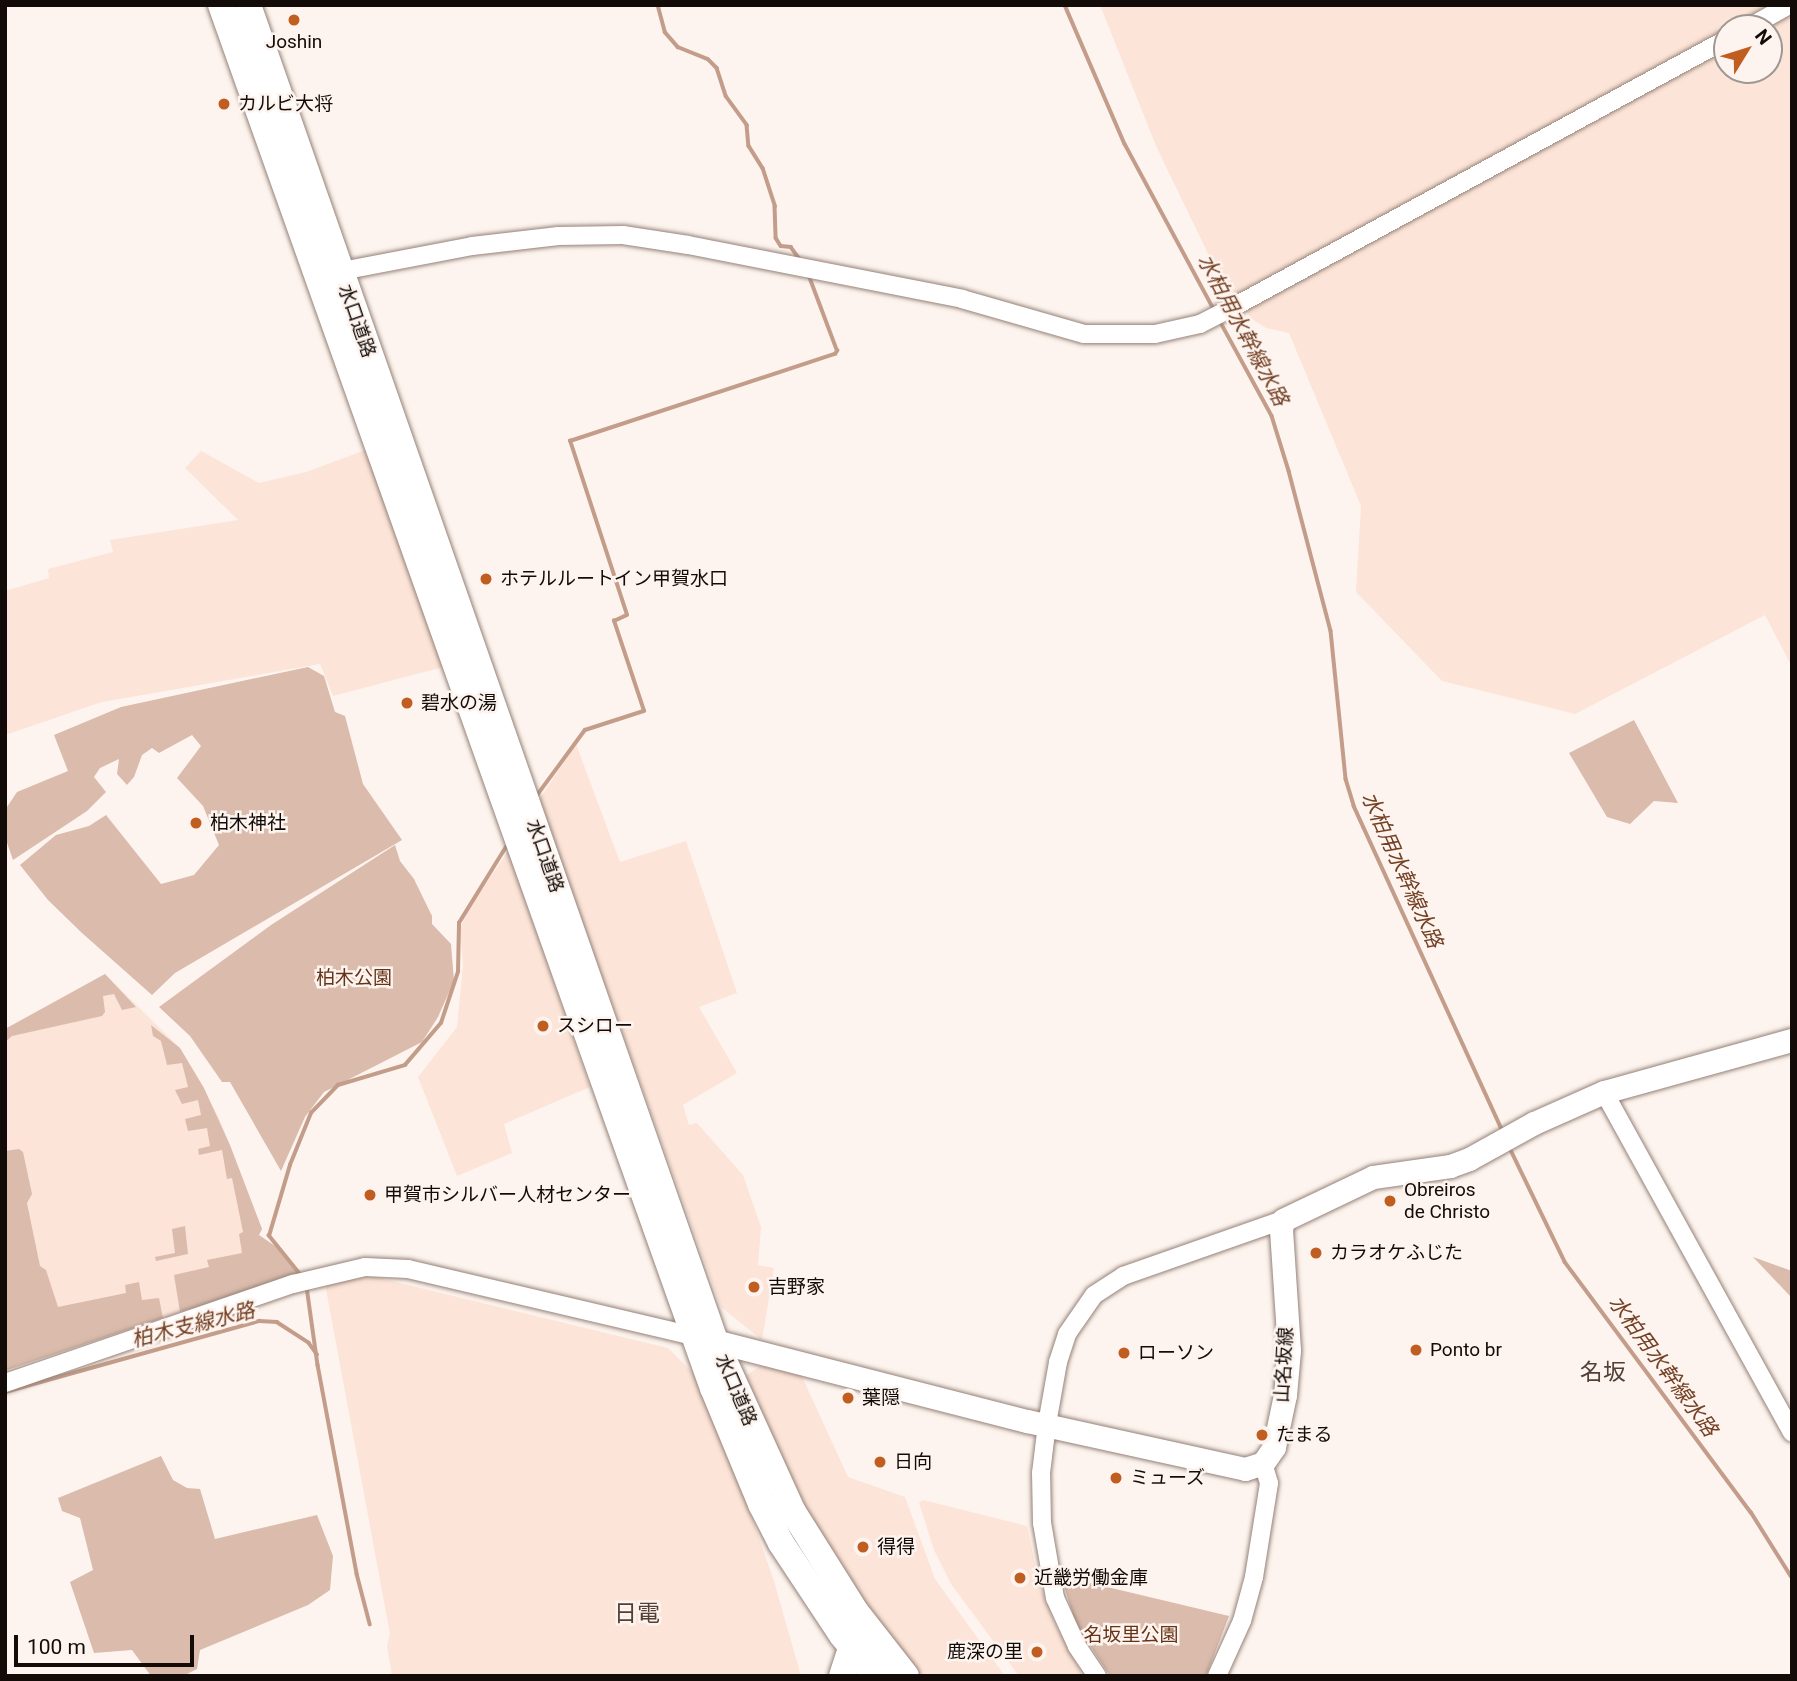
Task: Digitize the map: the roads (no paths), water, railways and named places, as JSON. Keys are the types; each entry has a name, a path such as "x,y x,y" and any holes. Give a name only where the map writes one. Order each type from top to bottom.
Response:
{"highway":[{"name":"水口道路","path":"221,5 328,273 761,1504 781,1544 847,1641 875,1676"},
{"name":"水口道路","path":"248,5 328,273"},
{"name":"水口道路","path":"704,1338 789,1504 856,1612 906,1676"},
{"path":"789,1504 788,1511 800,1537 855,1621 856,1630 847,1641 842,1676"}],"main road":[{"path":"1283,1220 1373,1177 1450,1166 1469,1159 1534,1123 1604,1092 1792,1041"},
{"name":"山名坂線","path":"1263,1463 1274,1447 1289,1350 1281,1230 1283,1220"},
{"path":"704,1338 1047,1424 1245,1469 1263,1463"},
{"path":"832,1676 847,1641"}],"street":[{"path":"1773,14 1789,5"},
{"path":"328,273 472,246 558,236 623,235 688,245 962,299 1084,334 1155,334 1217,315 1713,47"},
{"path":"1604,1092 1792,1432"},
{"path":"1097,1676 1066,1624 1049,1574 1042,1523 1041,1485 1047,1424 1067,1334 1094,1295 1122,1276 1283,1220"},
{"path":"5,1383 293,1284 365,1266 408,1269 704,1338"},
{"path":"1217,1676 1237,1632 1254,1577 1269,1483 1263,1463"}],"waterway":[{"path":"658,5 665,32 678,47 708,59 717,68 726,96 747,125 749,146 763,168 775,206 776,238 781,246 791,247 801,261"},
{"name":"水柏用水幹線水路","path":"1065,5 1125,144 1215,311"},
{"path":"535,798 585,730 644,711 614,621 627,615 570,441 835,354 837,351 808,274"},
{"name":"水柏用水幹線水路","path":"1220,321 1272,416 1289,471 1331,631 1346,779 1354,806 1503,1132"},
{"path":"302,1277 269,1236 290,1165 311,1113 338,1085 405,1065 441,1023 458,972 459,923 506,847"},
{"name":"水柏用水幹線水路","path":"1509,1146 1565,1262 1751,1512 1791,1576"},
{"name":"柏木支線水路","path":"307,1287 318,1365 357,1574 370,1624"},
{"name":"柏木支線水路","path":"5,1392 259,1321 277,1322 309,1343 317,1354"}],"place":[{"name":"Joshin","path":"294,20"},
{"name":"カルビ大将","path":"224,104"},
{"name":"ホテルルートイン甲賀水口","path":"486,579"},
{"name":"碧水の湯","path":"407,703"},
{"name":"柏木神社","path":"196,823"},
{"name":"スシロー","path":"543,1026"},
{"name":"甲賀市シルバー人材センター","path":"370,1195"},
{"name":"Obreiros de Christo","path":"1390,1201"},
{"name":"カラオケふじた","path":"1316,1253"},
{"name":"吉野家","path":"754,1287"},
{"name":"Ponto br","path":"1416,1350"},
{"name":"ローソン","path":"1124,1353"},
{"name":"葉隠","path":"848,1398"},
{"name":"たまる","path":"1262,1435"},
{"name":"日向","path":"880,1462"},
{"name":"ミューズ","path":"1116,1478"},
{"name":"得得","path":"863,1547"},
{"name":"近畿労働金庫","path":"1020,1578"},
{"name":"鹿深の里","path":"1037,1652"}],"district":[{"name":"名坂","path":"1603,1373"},
{"name":"日電","path":"637,1614"}],"park label":[{"name":"柏木公園","path":"354,978"},
{"name":"名坂里公園","path":"1131,1635"}]}
